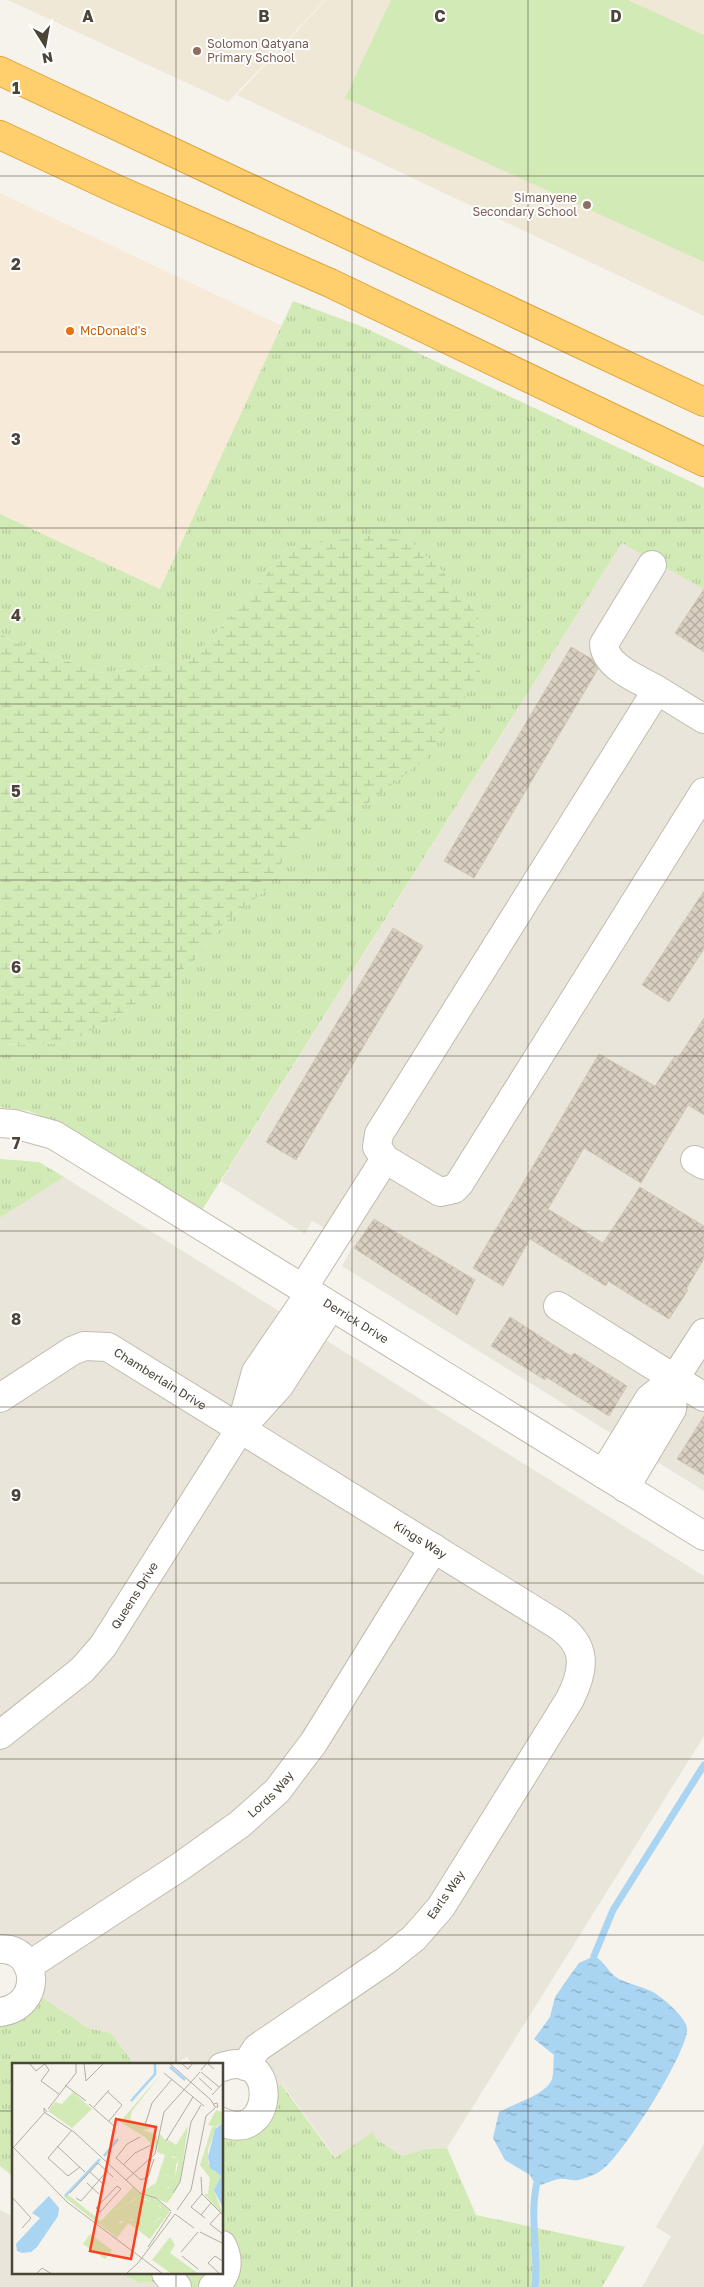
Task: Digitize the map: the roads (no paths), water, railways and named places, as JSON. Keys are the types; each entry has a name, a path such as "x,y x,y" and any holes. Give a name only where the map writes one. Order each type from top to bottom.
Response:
{"highway":[{"path":"0,71 704,402"},
{"path":"0,135 116,190 338,287 704,462"}],"street":[{"path":"652,565 604,644 604,651 612,662 704,719"},
{"path":"657,690 379,1134 377,1147 384,1159 440,1192 454,1189 704,792"},
{"name":"Derrick Drive","path":"0,1123 14,1124 54,1135 704,1536"},
{"name":"Queens Drive","path":"0,1735 82,1670 103,1646 240,1429 256,1372 315,1296 384,1159"},
{"path":"558,1306 704,1397"},
{"path":"614,1481 649,1399 675,1378 704,1333"},
{"name":"Chamberlain Drive","path":"0,1398 72,1351 84,1346 101,1346 108,1348 161,1378 240,1429"},
{"name":"Kings Way","path":"240,1429 567,1632 581,1652 581,1666"},
{"name":"Lords Way","path":"28,1966 181,1866 240,1824 277,1791 314,1742 434,1548"},
{"name":"Earls Way","path":"234,2067 257,2048 385,1961 414,1938 441,1907 570,1699 577,1685 581,1666"},
{"path":"0,1949 14,1952 22,1958 28,1966 31,1987 27,1996 12,2010 0,2012"},
{"path":"224,2122 235,2125 246,2123 261,2111 265,2101 263,2082 258,2074 234,2067"},
{"path":"213,2287 224,2275 227,2266 227,2256 224,2249"},
{"path":"167,2274 178,2287"}],"water":[{"path":"594,1956 601,1960 619,1979 651,1991 672,2007 686,2023 685,2040 652,2104 609,2164 599,2172 583,2179 559,2179 541,2185 534,2182 530,2175 505,2160 493,2138 499,2112 537,2094 549,2085 553,2076 554,2055 534,2039 550,2017 555,1997 579,1963"}],"waterway":[{"path":"594,1956 613,1910 704,1765"},
{"path":"535,2287 534,2209 537,2183"}],"place":[{"name":"Solomon Qatyana Primary School","path":"197,51"},
{"name":"Simanyene Secondary School","path":"587,205"},
{"name":"McDonald's","path":"70,331"}]}
